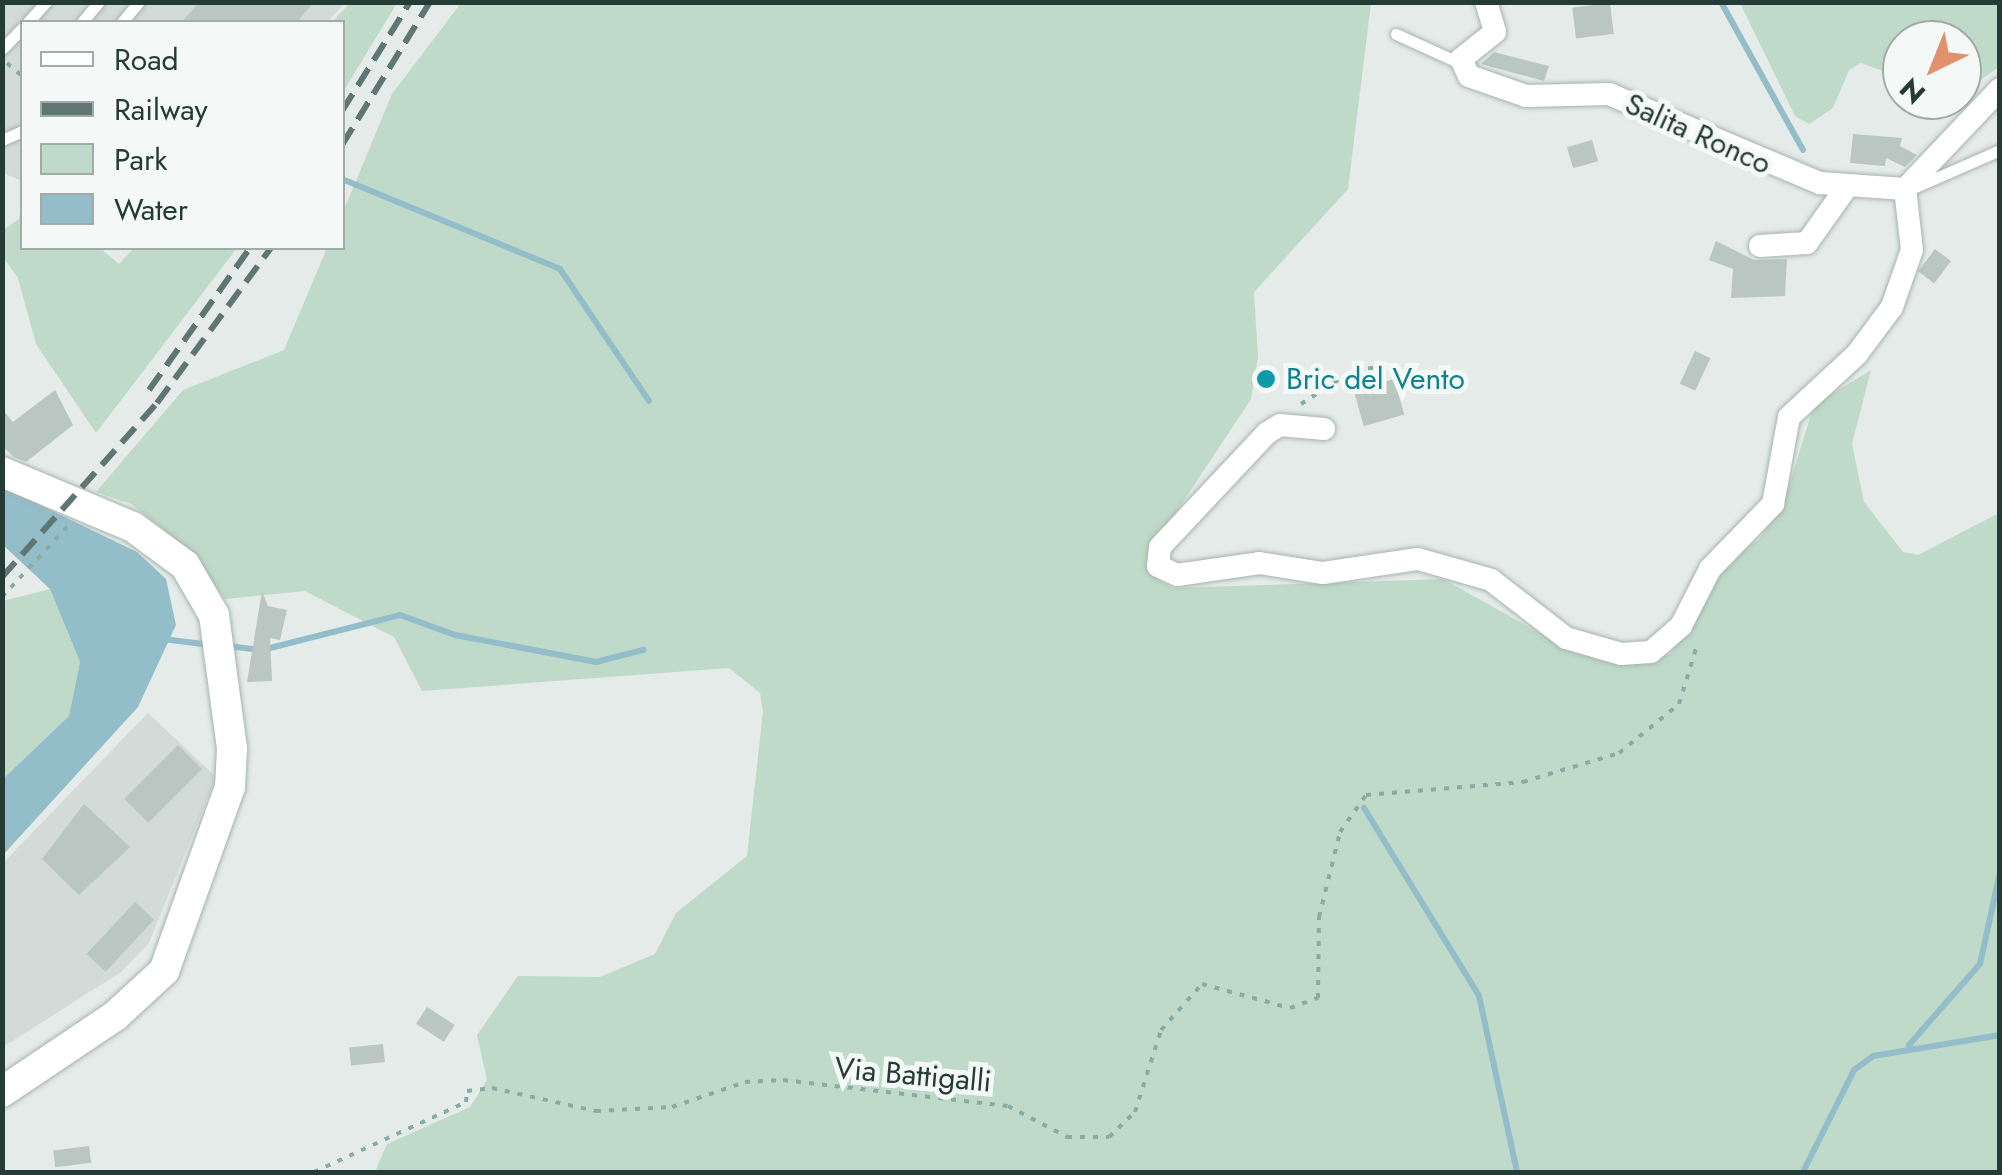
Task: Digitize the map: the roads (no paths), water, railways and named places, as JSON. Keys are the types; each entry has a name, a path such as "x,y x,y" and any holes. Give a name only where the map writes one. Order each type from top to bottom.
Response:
{"main road":[{"path":"2,472 133,526 184,565 214,616 232,749 230,786 164,971 116,1016 2,1092"}],"street":[{"path":"1460,63 1495,32 1486,2"},
{"name":"Salita Ronco","path":"1460,63 1470,76 1526,96 1610,94 1803,180 1905,190"},
{"path":"1324,429 1280,425 1160,546 1162,571 1190,575 1259,563 1340,573 1418,559 1491,580 1566,638 1632,656 1670,640 1694,604 1710,569 1773,504 1789,417 1858,354 1892,307 1912,250 1905,190 2000,88"},
{"path":"1760,246 1812,240 1848,185"}],"lane":[{"path":"2,50 20,30"},
{"path":"1396,34 1460,63"},
{"path":"1905,190 2000,150"}],"water":[{"path":"3,487 137,552 166,579 176,625 138,707 3,855 3,779 69,716 80,662 50,589 3,545"}],"waterway":[{"path":"1721,2 1803,150"},
{"path":"345,180 560,269 649,401"},
{"path":"228,646 262,650 400,615 455,635 596,662 643,650"},
{"path":"163,639 211,645"},
{"path":"1364,808 1479,996 1517,1172"},
{"path":"1909,1045 1980,964 2000,872"},
{"path":"1803,1172 1854,1070 1873,1056 2000,1035"}],"railway":[{"path":"345,106 410,2"},
{"path":"345,140 430,2"},
{"path":"149,390 249,250"},
{"path":"2,577 157,403 270,250"}],"place":[{"name":"Bric del Vento","path":"1266,379"}]}
